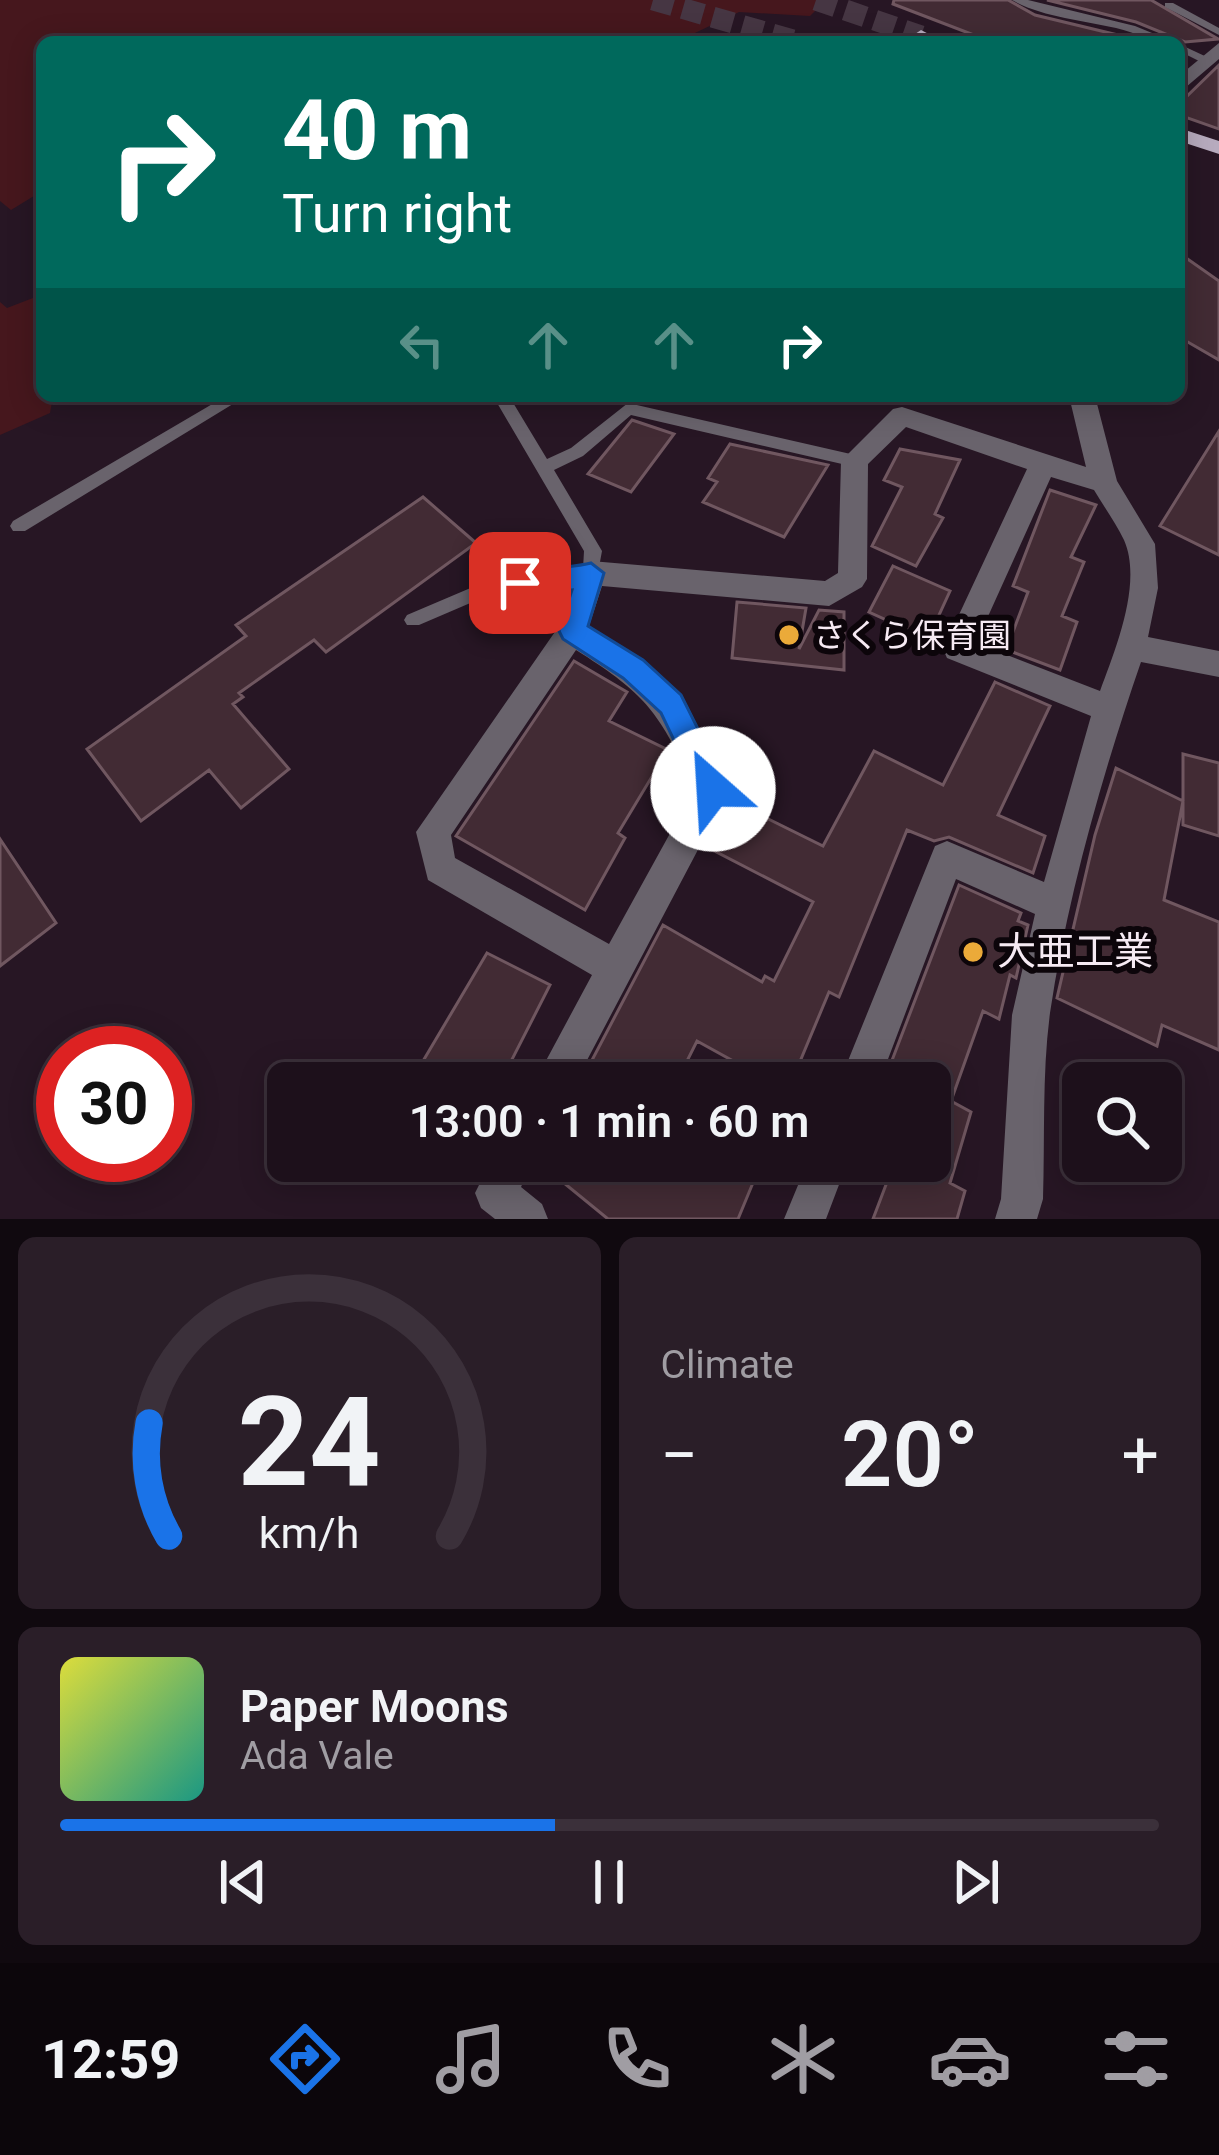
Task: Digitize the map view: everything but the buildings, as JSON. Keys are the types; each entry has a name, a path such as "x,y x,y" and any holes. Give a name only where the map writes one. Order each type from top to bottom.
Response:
{"main road":[{"path":"1185,136 1219,148"},
{"path":"1185,156 1219,167"}],"street":[{"path":"1185,81 1212,54"},
{"path":"1016,1219 1022,1198 1031,1015 1055,905 1131,646 1143,588 1142,544 1104,483 1084,402"},
{"path":"615,968 440,868 434,832 572,631 591,573 829,594 853,578 855,461 912,406 1043,464 1104,483"},
{"path":"1043,464 958,649 1109,709"},
{"path":"565,1062 713,789 671,704 633,669 572,631"},
{"path":"1131,646 1219,664"},
{"path":"867,1062 947,858 1055,905"},
{"path":"502,1182 496,1193 527,1219"},
{"path":"805,1219 820,1182"}],"lane":[{"path":"1017,0 1155,36"},
{"path":"1168,5 1219,32"},
{"path":"1019,23 1033,6"},
{"path":"20,526 228,402"},
{"path":"413,620 488,588 564,582 591,573 593,551 504,402"},
{"path":"542,469 577,452 628,409 855,461"}],"shaded area":[{"path":"0,0 826,0 810,16 739,12 689,36 36,36 36,195 11,210 0,201"},
{"path":"33,298 36,302 36,402 52,402 50,413 0,435 0,302 7,308"}],"tunnel":[{"path":"653,0 779,36"},
{"path":"816,0 921,36"}],"place":[{"name":"さくら保育園","path":"789,635"},
{"name":"大亜工業","path":"973,952"}],"route":[{"path":"520,583 564,582 591,573 572,631 633,669 671,704 713,789"}]}
